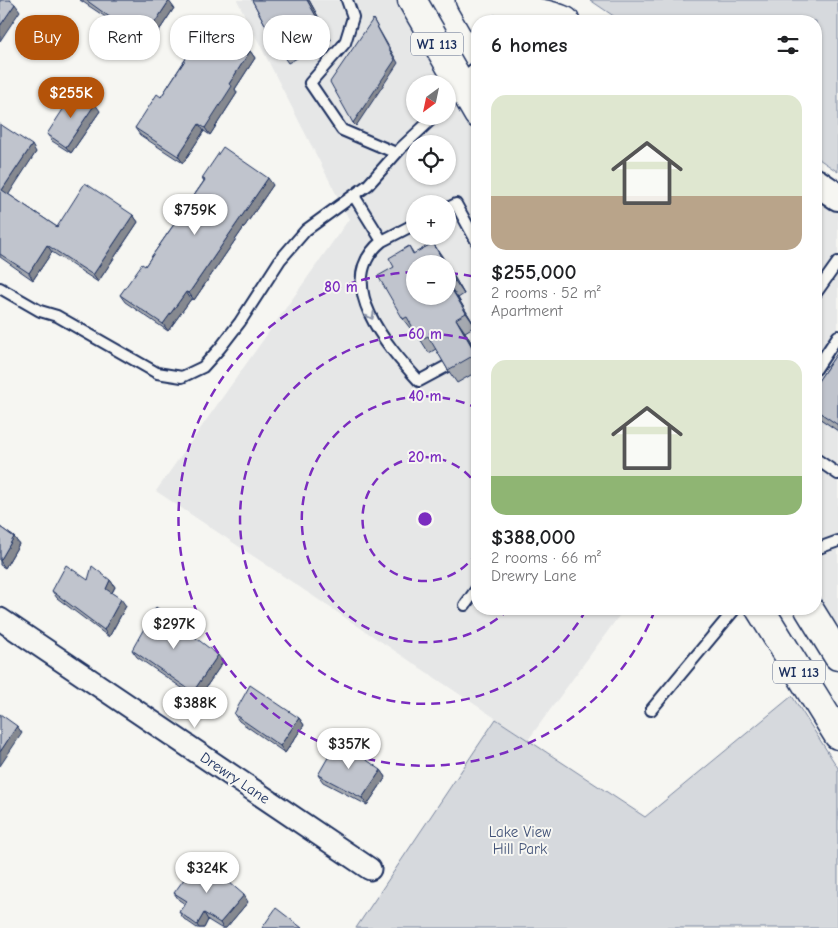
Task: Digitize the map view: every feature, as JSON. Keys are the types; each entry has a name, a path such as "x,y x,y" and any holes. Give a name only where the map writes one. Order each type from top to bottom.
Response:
{"main road":[{"name":"WI 113","path":"412,0 471,102"},
{"name":"WI 113","path":"470,0 479,15"},
{"path":"498,0 520,10 549,15"},
{"name":"WI 113","path":"764,615 838,735"},
{"name":"WI 113","path":"814,615 838,656"}],"street":[{"path":"822,186 838,197"},
{"name":"Drewry Lane","path":"0,619 370,869"}],"lane":[{"path":"347,0 354,16 345,43 310,83 342,130 396,153"},
{"path":"0,288 40,311 57,316 157,373 182,377 203,367 220,348 280,260 306,230 368,185 396,153 426,125"},
{"path":"354,196 382,241"},
{"path":"456,204 471,231"},
{"path":"406,229 382,241 370,250 360,294 389,349 419,381 447,366"},
{"path":"822,285 838,262"},
{"path":"822,360 838,336"},
{"path":"822,463 838,474"},
{"path":"822,547 838,541"},
{"path":"465,605 471,597"},
{"path":"652,710 730,615"}],"shaded area":[{"path":"237,0 412,0 455,75 406,75 406,125 456,125 456,77 471,103 471,615 620,615 528,740 156,491 349,219 268,60 330,60 330,15 263,15 263,51 253,31 253,15 245,15"},
{"path":"822,186 838,197 838,656 819,615 822,615"}],"green space":[{"path":"590,0 838,0 838,172 822,161 822,15 612,15"},
{"name":"Lake View Hill Park","path":"792,696 838,768 838,928 356,928 496,719 645,817"}],"building":[{"path":"0,0 10,0 15,4 0,26"},
{"path":"86,0 169,1 160,15 107,15"},
{"path":"252,0 307,0 315,15 263,15 263,20"},
{"path":"373,19 395,60 353,123 330,82"},
{"path":"185,60 244,60 229,84 232,86 205,128 199,124 178,156 135,128 157,94 161,97"},
{"path":"75,91 95,104 66,147 47,134"},
{"path":"0,124 32,145 2,190 57,227 85,183 133,215 93,275 47,245 29,273 0,254"},
{"path":"223,147 268,178 189,293 186,292 163,324 120,295 142,264 145,266 205,180 202,178"},
{"path":"429,245 434,245 440,255 406,255 406,305 456,305 456,297 466,313 456,319 471,345 471,357 448,370 428,336 420,340 407,317 403,319 378,276 394,267 389,258 409,246 413,254"},
{"path":"838,352 838,425 822,414 822,375"},
{"path":"0,527 14,537 0,561"},
{"path":"66,565 88,580 92,566 110,580 106,589 121,599 104,630 52,591"},
{"path":"156,607 218,655 193,692 132,650"},
{"path":"250,685 299,718 280,746 234,714"},
{"path":"0,714 17,726 0,752"},
{"path":"338,740 381,770 362,798 318,775"},
{"path":"200,857 244,895 220,923 204,913 197,925 179,912 187,901 174,893"},
{"path":"276,908 302,928 262,928"}]}
